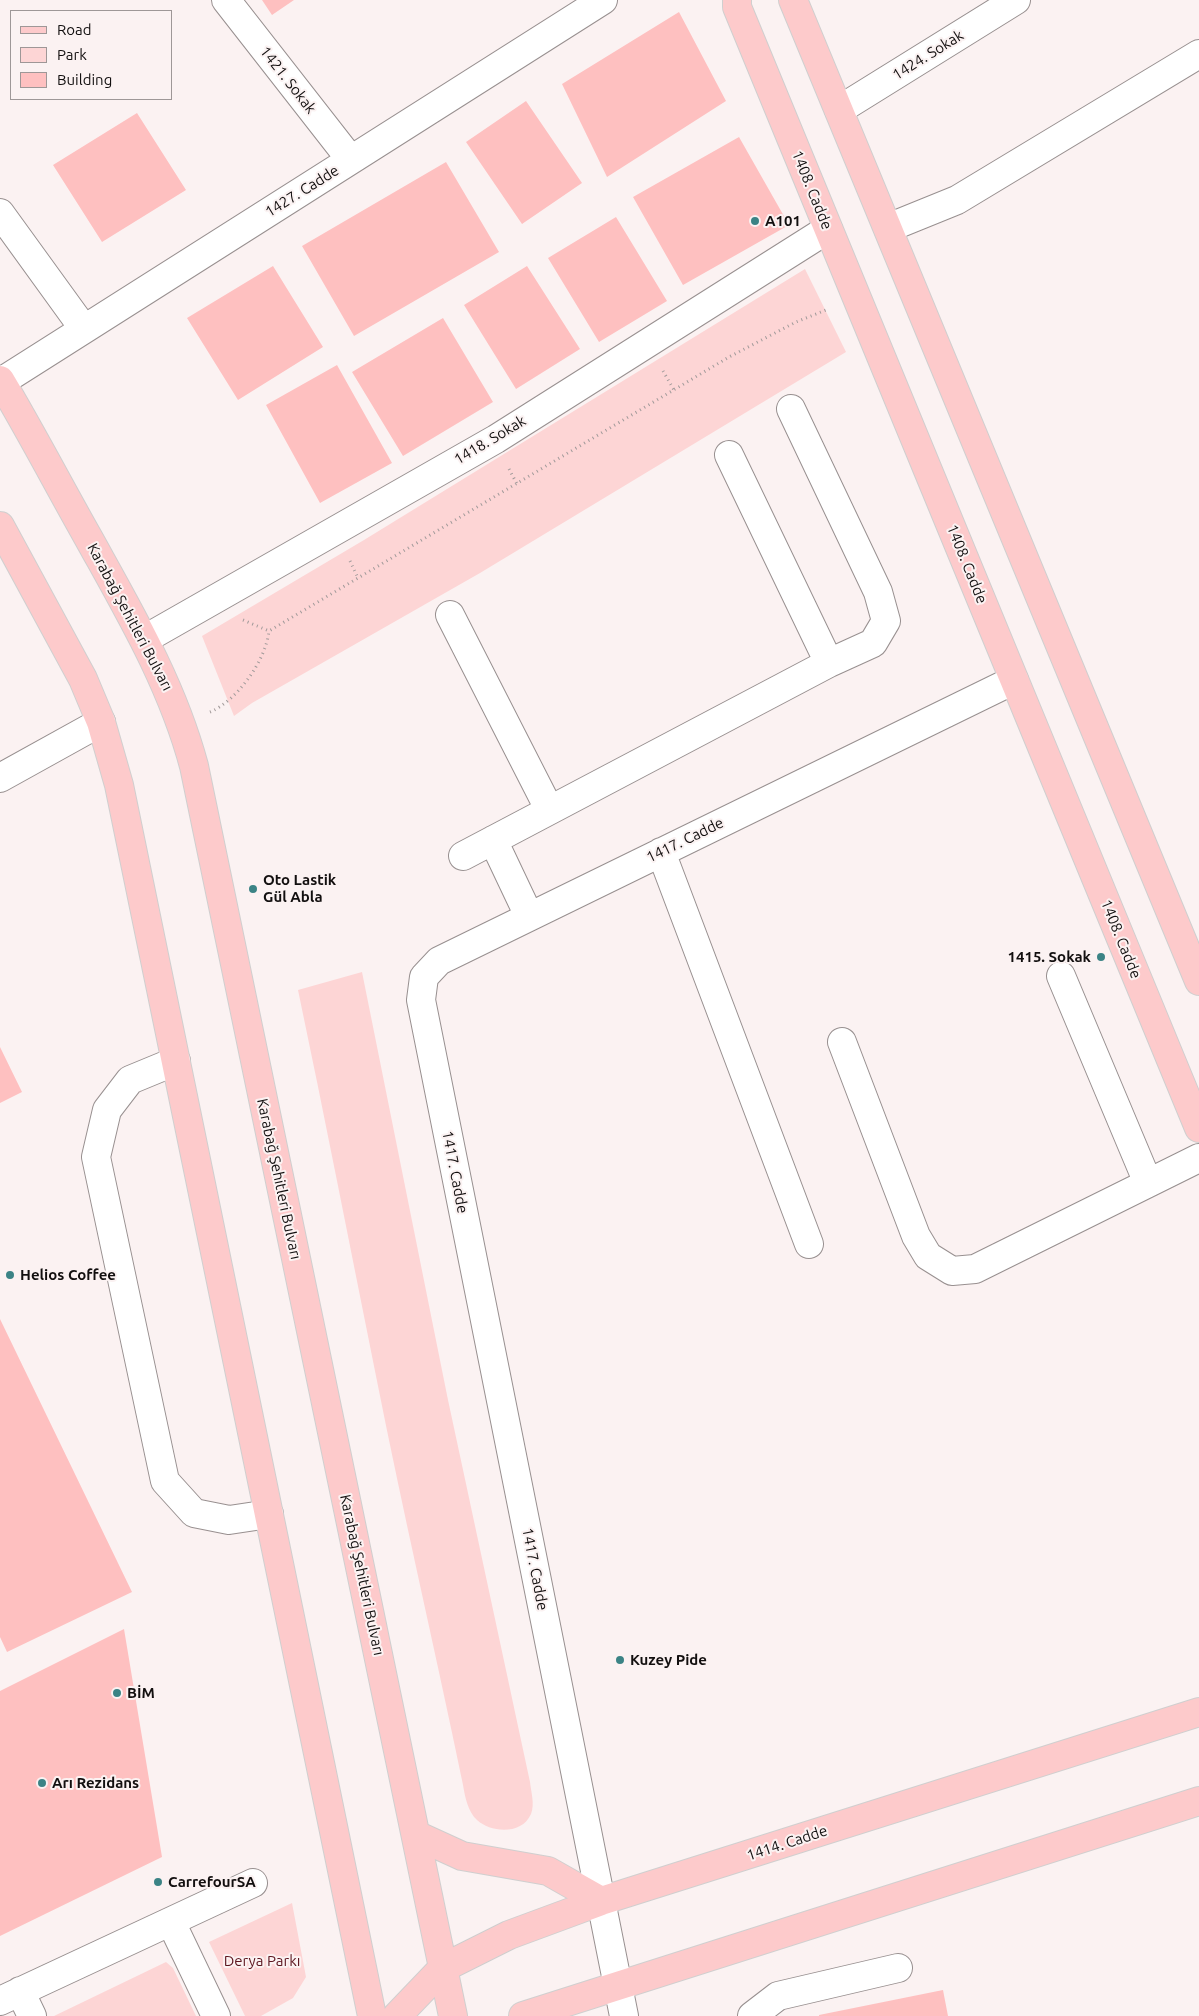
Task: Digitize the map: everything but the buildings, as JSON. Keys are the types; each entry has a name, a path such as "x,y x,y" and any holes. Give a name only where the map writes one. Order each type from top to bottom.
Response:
{"main road":[{"name":"1408. Cadde","path":"737,0 737,7 1199,1128"},
{"path":"793,0 1199,981"},
{"name":"Karabağ Şehitleri Bulvarı","path":"1,381 145,639 182,724 198,785 453,2016"},
{"path":"0,526 64,640 101,722 119,785 372,2016"},
{"name":"1414. Cadde","path":"397,2016 443,1968 509,1935 601,1901 1199,1712"},
{"path":"523,2016 1199,1801"},
{"path":"416,1835 462,1856 548,1871 601,1901"}],"street":[{"name":"1421. Sokak","path":"226,0 351,160"},
{"name":"1427. Cadde","path":"1,381 603,0"},
{"name":"1424. Sokak","path":"839,110 1016,0"},
{"path":"888,228 957,200 1199,54"},
{"path":"0,213 84,329"},
{"name":"1418. Sokak","path":"145,639 496,438 828,229"},
{"path":"463,856 549,809 873,642 886,621 878,592 791,409"},
{"path":"729,456 829,663"},
{"path":"450,615 549,809"},
{"name":"1417. Cadde","path":"624,2016 421,1000 424,977 439,960 1014,680"},
{"path":"0,778 101,722"},
{"path":"493,840 530,916"},
{"path":"661,852 809,1244"},
{"path":"1061,976 1148,1183"},
{"path":"842,1042 916,1236 928,1256 952,1271 975,1269 1199,1158"},
{"path":"176,1061 130,1080 107,1110 96,1157 165,1481 194,1513 229,1520 269,1514"},
{"path":"32,2016 10,1996 252,1883"},
{"path":"171,1922 216,2016"},
{"path":"752,2016 778,1996 898,1968"}],"path":[{"path":"269,631 728,357 796,322 857,297"},
{"path":"205,604 269,631"},
{"path":"182,724 219,709 232,696 253,673 268,642 269,631"}],"green space":[{"path":"805,269 846,352 480,573 252,703 234,716 202,636 364,540"},
{"path":"362,972 448,1400 530,1782 533,1802 531,1814 527,1821 514,1829 490,1828 483,1824 474,1817 466,1799 386,1427 298,990"},
{"name":"Derya Parkı","path":"292,1903 306,1977 293,1998 261,2016 245,2016 209,1942"},
{"name":"Derya Parkı","path":"166,1962 173,1968 196,2016 54,2016"}],"place":[{"name":"A101","path":"755,221"},
{"name":"Oto Lastik Gül Abla","path":"253,889"},
{"name":"1415. Sokak","path":"1101,957"},
{"name":"Helios Coffee","path":"10,1275"},
{"name":"Kuzey Pide","path":"620,1660"},
{"name":"BİM","path":"117,1693"},
{"name":"Arı Rezidans","path":"42,1783"},
{"name":"CarrefourSA","path":"158,1882"}]}
